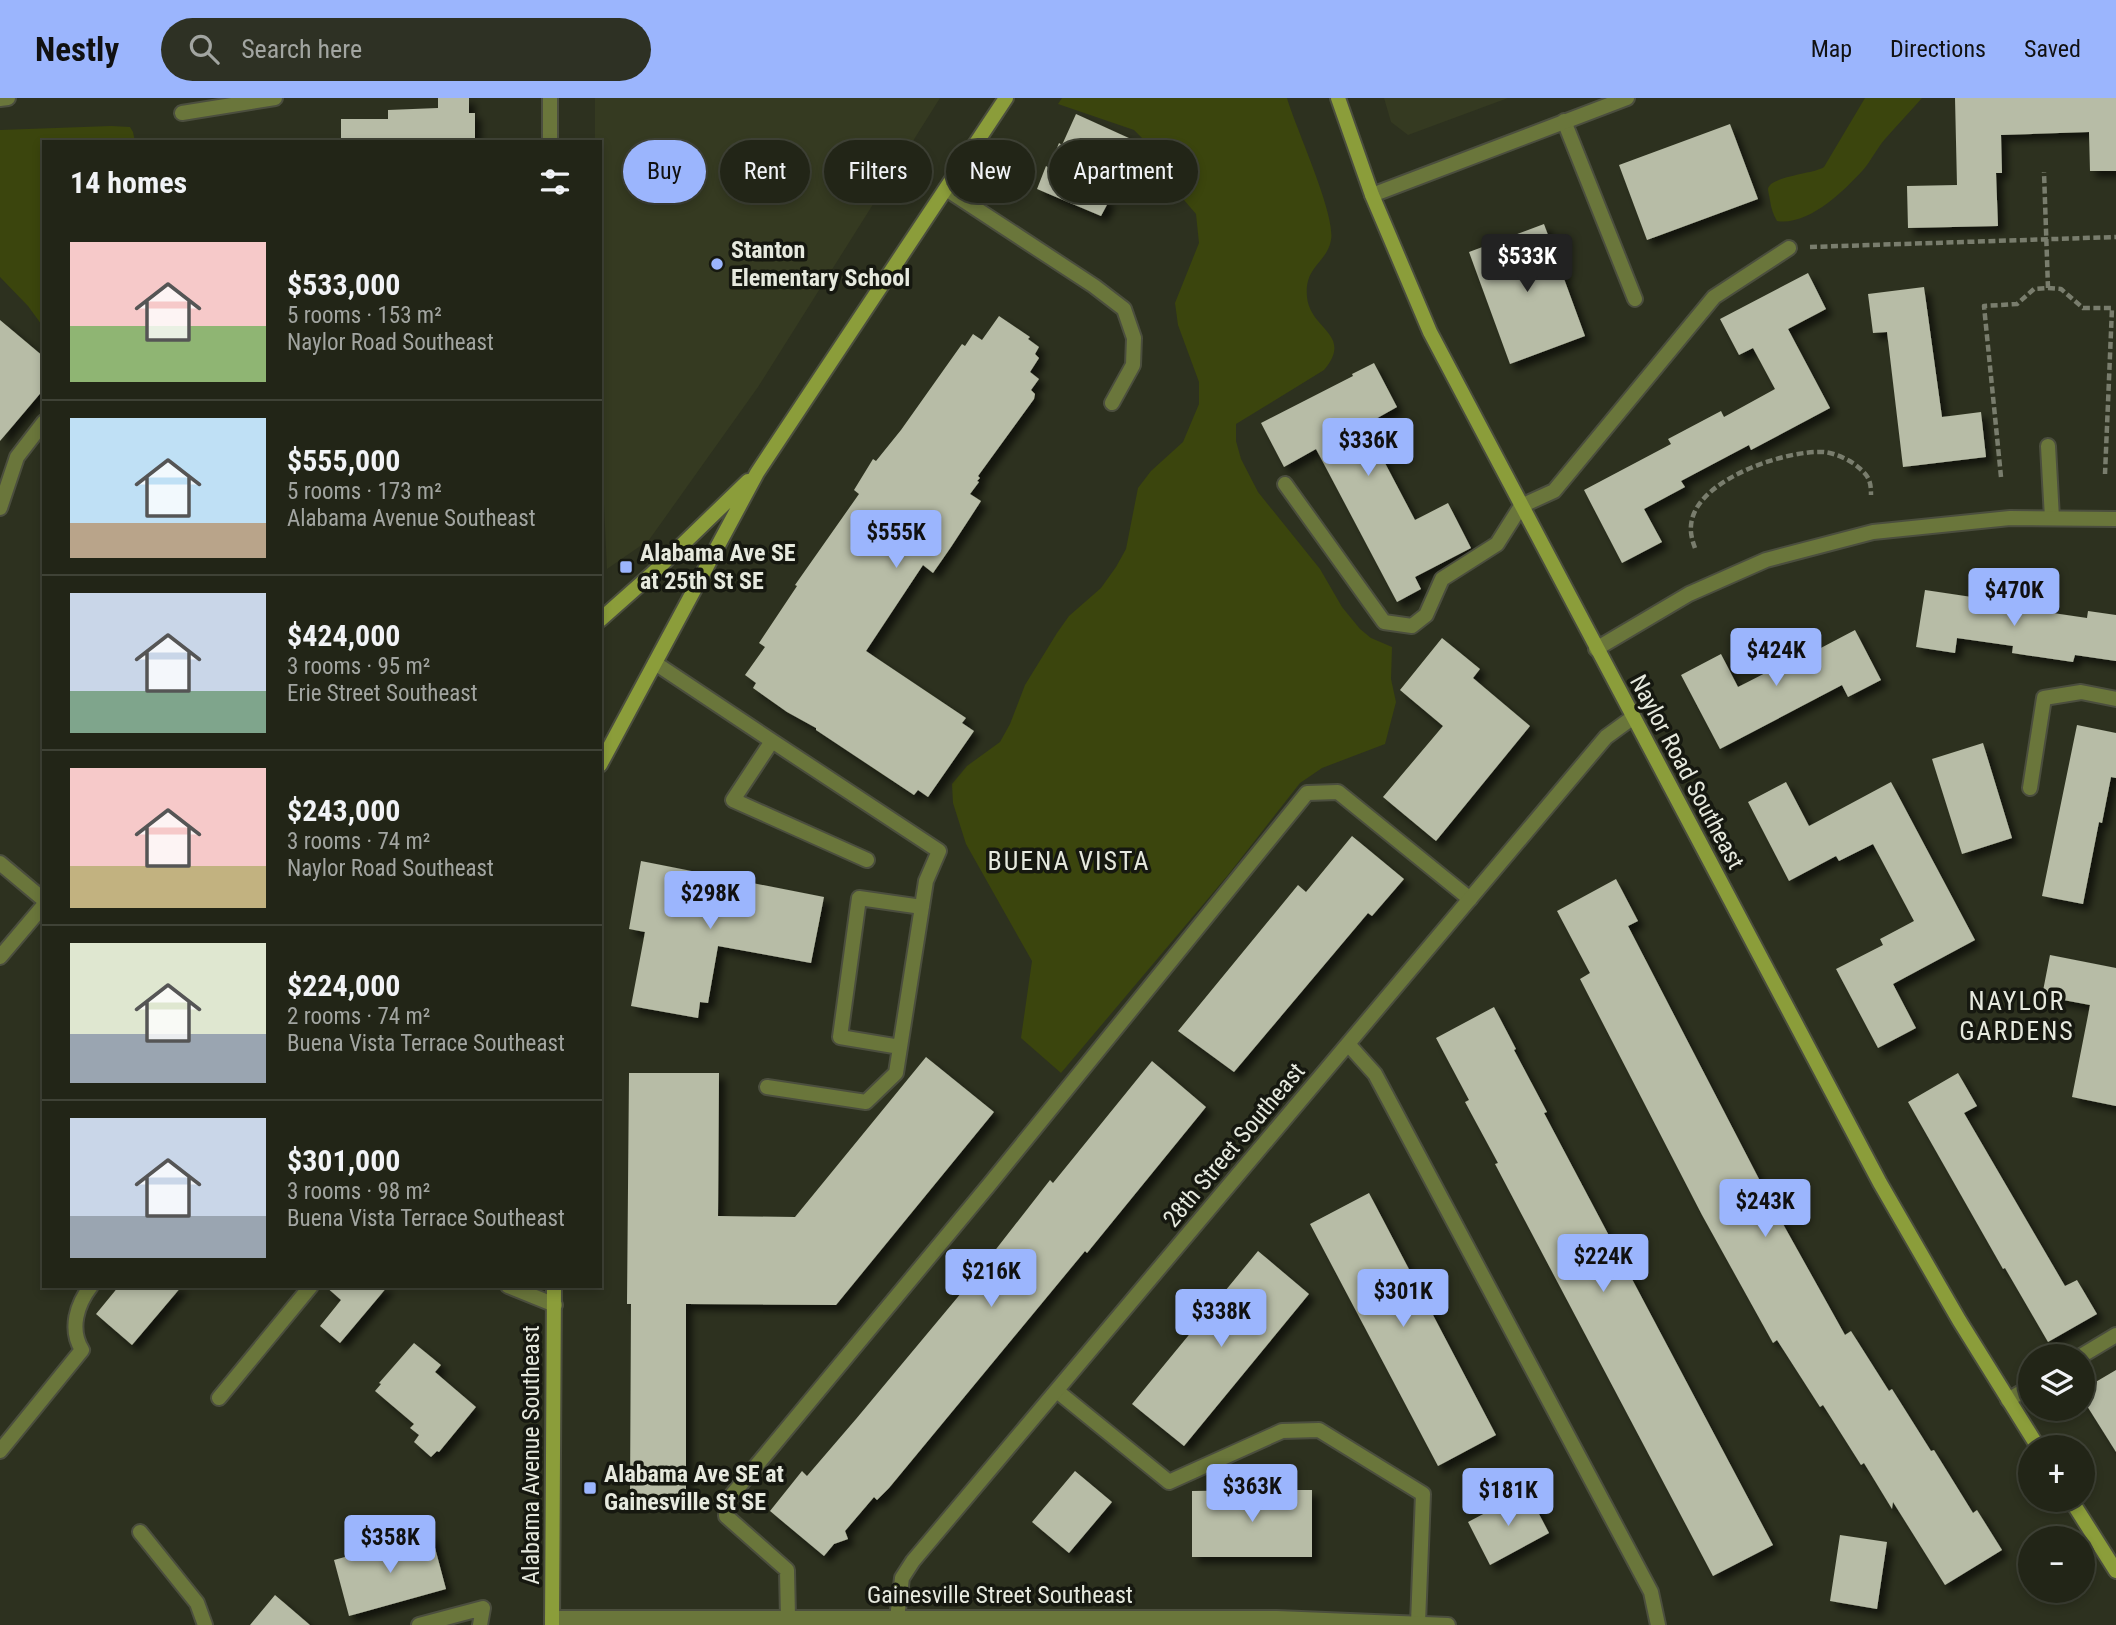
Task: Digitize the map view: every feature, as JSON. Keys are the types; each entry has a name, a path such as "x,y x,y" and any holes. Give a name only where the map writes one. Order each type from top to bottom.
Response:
{"main road":[{"path":"978,140 1006,98"},
{"name":"Naylor Road Southeast","path":"1338,98 1372,195 1430,332 1886,1195 2030,1435"},
{"path":"602,761 757,473 946,189"},
{"path":"602,618 757,473"},
{"name":"Alabama Avenue Southeast","path":"552,1621 554,1288"},
{"path":"2079,1512 2116,1571"}],"street":[{"path":"0,99 8,98"},
{"path":"182,113 275,98"},
{"path":"550,98 550,140"},
{"path":"1372,195 1626,98"},
{"path":"1564,121 1635,299"},
{"path":"967,203 1094,286 1124,309 1134,338 1133,365 1112,403"},
{"path":"1285,484 1384,622 1412,626 1426,615 1442,579 1497,544 1521,506 1554,491 1714,297 1788,248"},
{"path":"0,508 18,457 42,425"},
{"path":"2048,446 2052,518"},
{"path":"1596,649 1689,594 1766,560 1873,532 2010,517 2116,519"},
{"path":"654,663 939,851 926,881 896,1073 866,1101 767,1087"},
{"path":"2030,788 2044,698 2081,692 2116,699"},
{"name":"28th Street Southeast","path":"897,1618 902,1578 913,1561 1606,737 1632,718"},
{"path":"772,741 733,800 867,860"},
{"path":"788,1618 787,1570 726,1516 727,1501 989,1185 1307,793 1338,792 1470,899"},
{"path":"0,863 42,900"},
{"path":"900,1048 840,1037 859,898 922,907"},
{"path":"0,957 42,904"},
{"path":"1348,1044 1375,1074 1651,1592 1658,1625"},
{"path":"0,1451 82,1350 76,1331 77,1309 90,1288"},
{"path":"219,1398 309,1288"},
{"path":"513,1288 555,1305"},
{"path":"2095,1348 2116,1335"},
{"path":"1057,1391 1169,1482 1282,1431 1319,1430 1423,1494 1418,1623"},
{"path":"2008,1400 2018,1394"},
{"path":"140,1532 197,1603 205,1625"},
{"path":"419,1625 483,1608 480,1625"},
{"name":"Gainesville Street Southeast","path":"552,1621 1277,1618 1448,1625"}],"path":[{"path":"2044,172 2048,288"},
{"path":"1788,248 2116,237"},
{"path":"2001,477 1984,306 2017,304 2034,289 2048,288 2061,289 2083,307 2112,307 2105,474"},
{"path":"1695,548 1690,532 1693,514 1701,504 1726,481 1774,458 1825,452 1839,456 1867,474 1871,482 1871,495"}],"shaded area":[{"name":"Stanton Elementary School","path":"595,98 940,98 914,140 824,140 824,203 874,203 758,387 649,540 607,569 602,463 602,140 595,140"},
{"path":"1384,98 1508,98 1408,135 1391,122"}],"green space":[{"path":"1062,98 1287,98 1328,212 1331,240 1329,248 1309,278 1307,297 1315,317 1333,340 1334,348 1332,358 1324,370 1236,424 1236,441 1241,459 1258,492 1320,569 1342,607 1371,638 1392,647 1391,679 1396,702 1385,744 1322,768 1300,783 1228,875 1061,1073 1021,1038 1032,961 966,844 953,803 952,784 967,766 1000,742 1025,685 1057,633 1069,616 1101,588 1126,549 1138,488 1151,471 1183,442 1199,404 1199,382 1178,325 1175,303 1199,243 1196,214 1187,203 1198,203 1198,140 1144,140 1134,130 1058,104"},
{"path":"1865,98 1922,98 1882,143 1863,170 1835,197 1801,218 1777,221 1768,189 1776,181 1824,167"},
{"path":"111,126 130,127 133,132 135,140 42,140 42,325 0,277 0,130"}],"building":[{"path":"438,98 469,98 469,113 475,113 475,140 341,140 341,119 388,119 388,110 438,108"},
{"path":"1955,98 2116,98 2116,171 2090,171 2089,132 2001,135 2002,173 1996,173 1998,226 1908,228 1907,186 1957,185"},
{"path":"1076,114 1131,139 1131,140 1064,140"},
{"path":"1730,124 1758,199 1647,240 1619,165"},
{"path":"1046,166 1049,168 1049,194 1037,189"},
{"path":"1070,203 1108,203 1101,216"},
{"path":"1544,224 1585,336 1510,364 1469,252"},
{"path":"1808,273 1826,309 1788,329 1830,408 1751,450 1749,445 1681,481 1685,487 1644,509 1662,542 1622,563 1584,490 1671,444 1668,439 1721,411 1724,417 1775,389 1753,348 1739,355 1720,319"},
{"path":"1924,287 1942,417 1981,412 1986,457 1903,467 1887,332 1873,333 1868,294"},
{"path":"999,316 1030,337 1028,339 1039,347 1035,354 1039,358 1030,372 1039,379 1031,390 1035,394 1034,399 978,476 979,482 970,494 981,501 951,547 933,573 923,565 866,651 966,718 962,723 974,731 928,797 918,790 914,795 753,688 756,683 745,675 765,647 759,643 797,586 795,585 859,494 854,490 873,459 876,461 901,430 962,344 965,346 973,334 982,340"},
{"path":"0,320 42,355 42,391 0,441"},
{"path":"1374,363 1397,407 1365,425 1415,520 1448,503 1471,548 1415,577 1421,589 1397,602 1316,449 1284,467 1261,423"},
{"path":"1925,590 2087,618 2088,611 2116,615 2116,661 2075,655 2073,662 2012,653 2013,646 1957,638 1955,653 1916,647"},
{"path":"1855,630 1881,680 1848,697 1842,685 1720,749 1681,675 1721,654 1738,687 1777,667 1779,670"},
{"path":"1442,638 1480,669 1473,678 1530,726 1436,841 1383,797 1443,726 1400,690"},
{"path":"2077,725 2116,733 2116,778 2111,777 2102,823 2099,822 2083,904 2042,896"},
{"path":"1983,743 2012,838 1962,854 1932,759"},
{"path":"1786,782 1809,826 1891,782 1975,940 1893,984 1916,1028 1878,1048 1836,969 1883,945 1880,939 1914,921 1873,844 1839,861 1836,856 1789,881 1748,802"},
{"path":"1352,836 1404,879 1372,916 1368,913 1234,1072 1178,1031 1298,885 1306,892"},
{"path":"641,861 824,897 811,963 718,946 708,1003 700,1002 698,1018 631,1006 645,932 629,929"},
{"path":"1616,879 1638,921 1628,926 1773,1206 1845,1335 1851,1331 1889,1391 1892,1389 1931,1451 1934,1450 1973,1513 1977,1510 2002,1550 1945,1585 1893,1502 1892,1509 1864,1463 1861,1465 1777,1340 1773,1343 1702,1215 1580,979 1590,973 1557,911"},
{"path":"2050,955 2116,968 2116,1106 2072,1097 2090,1005 2042,996"},
{"path":"1494,1007 1547,1112 1544,1113 1773,1545 1713,1576 1495,1164 1498,1163 1465,1102 1469,1100 1436,1038"},
{"path":"926,1057 994,1112 836,1305 686,1304 686,1499 630,1498 631,1304 627,1304 629,1073 719,1073 718,1216 795,1217"},
{"path":"1152,1061 1206,1107 889,1488 877,1500 874,1497 845,1531 848,1539 834,1544 824,1556 770,1511 802,1471 807,1476 856,1419 972,1280 1050,1180 1053,1183"},
{"path":"1958,1073 1977,1106 1964,1113 2065,1286 2077,1280 2097,1314 2048,1342 1908,1102"},
{"path":"1369,1193 1496,1435 1438,1466 1310,1224"},
{"path":"1258,1251 1309,1294 1184,1446 1132,1404"},
{"path":"117,1288 180,1288 132,1345 96,1314"},
{"path":"327,1288 386,1288 340,1343 320,1326 341,1300"},
{"path":"414,1343 441,1365 435,1372 476,1407 439,1452 431,1457 414,1442 419,1435 410,1428 414,1424 375,1391"},
{"path":"2116,1370 2116,1452 2095,1419 2095,1382"},
{"path":"1075,1471 1112,1502 1069,1553 1032,1522"},
{"path":"1312,1490 1312,1557 1192,1557 1192,1491"},
{"path":"1527,1491 1549,1533 1490,1565 1468,1522"},
{"path":"431,1533 446,1589 349,1616 334,1560"},
{"path":"1840,1535 1887,1542 1877,1609 1830,1601"},
{"path":"275,1595 310,1625 250,1625"}],"place":[{"name":"Stanton Elementary School","path":"717,264"},
{"name":"Alabama Ave SE at 25th St SE","path":"626,567"},
{"name":"Alabama Ave SE at Gainesville St SE","path":"590,1488"}],"district":[{"name":"BUENA VISTA","path":"1069,861"},
{"name":"NAYLOR GARDENS","path":"2017,1016"}]}
